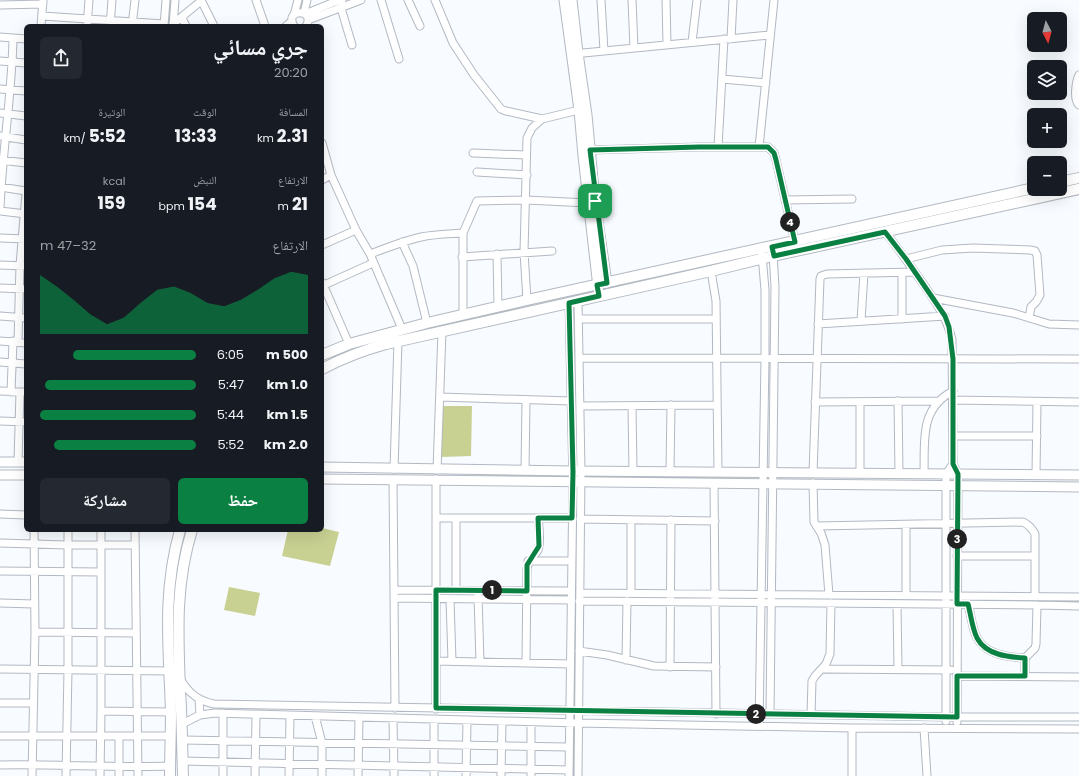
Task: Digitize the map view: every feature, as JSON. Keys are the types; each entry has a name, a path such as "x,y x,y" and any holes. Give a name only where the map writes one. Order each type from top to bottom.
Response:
{"main road":[{"path":"1067,181 1079,178"},
{"path":"324,354 349,344 402,329 527,300 773,251 885,232 1079,189"},
{"path":"773,251 795,242 1027,190"},
{"path":"324,368 361,351 398,341 711,271 761,254"},
{"path":"170,771 171,712 167,618 171,569 180,532"},
{"path":"183,776 178,630 179,595 182,571 192,532"}],"street":[{"path":"87,22 90,0"},
{"path":"110,23 112,0"},
{"path":"42,16 87,22 133,24 135,0"},
{"path":"164,24 166,0"},
{"path":"173,24 175,0"},
{"path":"174,24 201,0 213,24"},
{"path":"256,0 264,24"},
{"path":"293,21 298,0"},
{"path":"306,18 307,0"},
{"path":"306,18 332,3 342,0"},
{"path":"306,18 341,8 361,0"},
{"path":"381,0 399,59"},
{"path":"408,0 420,26"},
{"path":"435,0 453,43 474,75 501,109 542,119 579,110"},
{"path":"564,0 587,114 602,284 599,296"},
{"path":"572,0 574,54 588,203 602,284"},
{"path":"601,0 604,51"},
{"path":"632,0 634,48"},
{"path":"666,0 667,45"},
{"path":"692,42 697,0"},
{"path":"718,147 722,79 733,0"},
{"path":"759,147 774,0"},
{"path":"0,5 21,2 43,2 41,24"},
{"path":"341,8 352,45"},
{"path":"293,21 301,12 306,18"},
{"path":"65,24 66,18"},
{"path":"182,18 185,24"},
{"path":"574,54 770,35"},
{"path":"0,37 24,39"},
{"path":"13,38 13,62 10,90 4,113 2,137 0,210 24,214"},
{"path":"0,61 24,63"},
{"path":"1079,73 1076,99 1079,106"},
{"path":"722,79 766,84"},
{"path":"0,89 24,91"},
{"path":"4,113 24,116"},
{"path":"527,300 524,252 527,138 532,128 542,119"},
{"path":"2,137 24,140"},
{"path":"590,150 768,147 774,153 776,160 795,242"},
{"path":"324,150 331,175 356,230 370,254 402,329"},
{"path":"473,153 526,155"},
{"path":"2,160 24,163"},
{"path":"477,172 527,175"},
{"path":"324,179 331,175"},
{"path":"0,188 24,191"},
{"path":"785,200 852,199"},
{"path":"463,315 462,233 477,201 526,200 588,203"},
{"path":"324,243 356,230"},
{"path":"885,232 906,259 945,316 950,333 953,359 953,464 958,474 957,728"},
{"path":"370,254 402,242 436,234 462,233"},
{"path":"0,238 24,239 23,289 11,363 11,392"},
{"path":"402,242 413,266 427,323"},
{"path":"906,259 942,250 973,248 1035,251 1039,263 1040,295 1031,307 1029,318"},
{"path":"462,257 552,251"},
{"path":"770,714 775,287 773,251"},
{"path":"497,254 498,307"},
{"path":"759,726 765,359 765,290 761,254"},
{"path":"324,284 373,263"},
{"path":"0,265 23,266"},
{"path":"711,271 716,301 718,472"},
{"path":"813,473 819,282 821,276 827,274 915,272"},
{"path":"861,321 864,273"},
{"path":"902,273 902,319"},
{"path":"0,288 23,289"},
{"path":"324,289 349,344"},
{"path":"932,298 1013,313 1049,324 1079,325"},
{"path":"182,762 434,767 466,768 501,772 569,773 568,723 572,518 577,476 580,406 579,319 574,302"},
{"path":"574,302 571,401 580,519 578,776"},
{"path":"0,316 24,318"},
{"path":"818,324 945,316"},
{"path":"579,319 716,319"},
{"path":"436,708 436,475 442,331"},
{"path":"0,341 24,343"},
{"path":"395,708 393,474 398,341"},
{"path":"579,358 1079,359"},
{"path":"0,362 24,364"},
{"path":"0,391 23,392 22,462 0,462"},
{"path":"924,474 927,420 931,410 938,401 953,391"},
{"path":"440,397 571,401"},
{"path":"524,471 526,400"},
{"path":"953,400 1079,402"},
{"path":"815,402 938,401"},
{"path":"860,402 860,474"},
{"path":"898,402 899,474"},
{"path":"1036,475 1037,402"},
{"path":"580,406 717,405"},
{"path":"632,406 633,472"},
{"path":"670,472 671,406"},
{"path":"0,421 22,422"},
{"path":"953,436 1037,436"},
{"path":"946,728 946,474 953,464"},
{"path":"324,467 393,474 577,476 714,482 1079,486"},
{"path":"436,475 524,471 577,476 633,472 1079,475"},
{"path":"324,479 393,474"},
{"path":"0,475 24,475"},
{"path":"714,482 716,714"},
{"path":"813,484 814,522 825,545 829,595"},
{"path":"0,514 24,514"},
{"path":"436,518 572,518"},
{"path":"456,518 456,590"},
{"path":"526,663 527,569 528,562 539,546 538,518"},
{"path":"580,519 715,521"},
{"path":"631,520 631,593"},
{"path":"670,667 671,520"},
{"path":"817,526 1023,522 1033,529 1035,534 1035,596"},
{"path":"906,525 906,595"},
{"path":"32,776 32,703 35,632 34,532"},
{"path":"66,776 68,532"},
{"path":"100,776 101,532"},
{"path":"135,532 137,671 136,736 138,776"},
{"path":"0,543 101,546 135,545"},
{"path":"957,556 1035,556"},
{"path":"528,562 571,561"},
{"path":"0,571 101,572"},
{"path":"394,590 571,591"},
{"path":"478,590 480,662"},
{"path":"580,593 1079,597"},
{"path":"394,598 571,600"},
{"path":"450,599 452,662"},
{"path":"580,601 1079,606"},
{"path":"626,660 627,601"},
{"path":"0,603 34,604"},
{"path":"811,715 812,681 823,668 830,654 831,603"},
{"path":"897,604 898,669"},
{"path":"968,604 975,632 982,645 995,653 1015,658 1025,658 1035,648 1037,605"},
{"path":"35,632 136,633"},
{"path":"579,651 607,655 654,666 716,667"},
{"path":"1025,658 1025,676"},
{"path":"436,661 570,664"},
{"path":"823,668 946,670 957,673 1079,677"},
{"path":"0,670 169,671"},
{"path":"180,679 188,691 199,699 214,704 716,714 1079,717"},
{"path":"199,699 200,715"},
{"path":"0,703 32,703"},
{"path":"101,711 171,712"},
{"path":"182,724 207,713 223,713 568,723 852,728 1079,729"},
{"path":"223,713 223,776"},
{"path":"256,715 256,776"},
{"path":"289,776 290,716"},
{"path":"315,716 322,743 322,776"},
{"path":"358,776 359,717"},
{"path":"393,718 394,776"},
{"path":"434,719 434,776"},
{"path":"466,776 467,720"},
{"path":"501,772 502,721"},
{"path":"531,722 531,773"},
{"path":"852,728 852,776"},
{"path":"924,728 927,776"},
{"path":"0,736 170,736"},
{"path":"119,736 119,776"},
{"path":"182,740 568,747"},
{"path":"0,765 66,764 138,767 170,771"}],"green space":[{"path":"442,406 472,406 471,456 441,457"},
{"path":"324,528 339,532 330,566 282,556 288,532 324,532"},
{"path":"229,587 260,593 255,616 224,610"}],"route":[{"path":"768,147 774,153 776,160 795,242 772,247 774,256 885,232 906,259 945,316 952,340 953,464 958,474 957,604 968,604 975,632 982,645 995,653 1015,658 1025,658 1025,676 957,676 957,717 436,708 436,590 527,591 527,565 530,558 537,551 539,546 538,518 572,518 573,472 569,303 599,296 597,285 607,283 595,201 590,150 768,147"}]}
